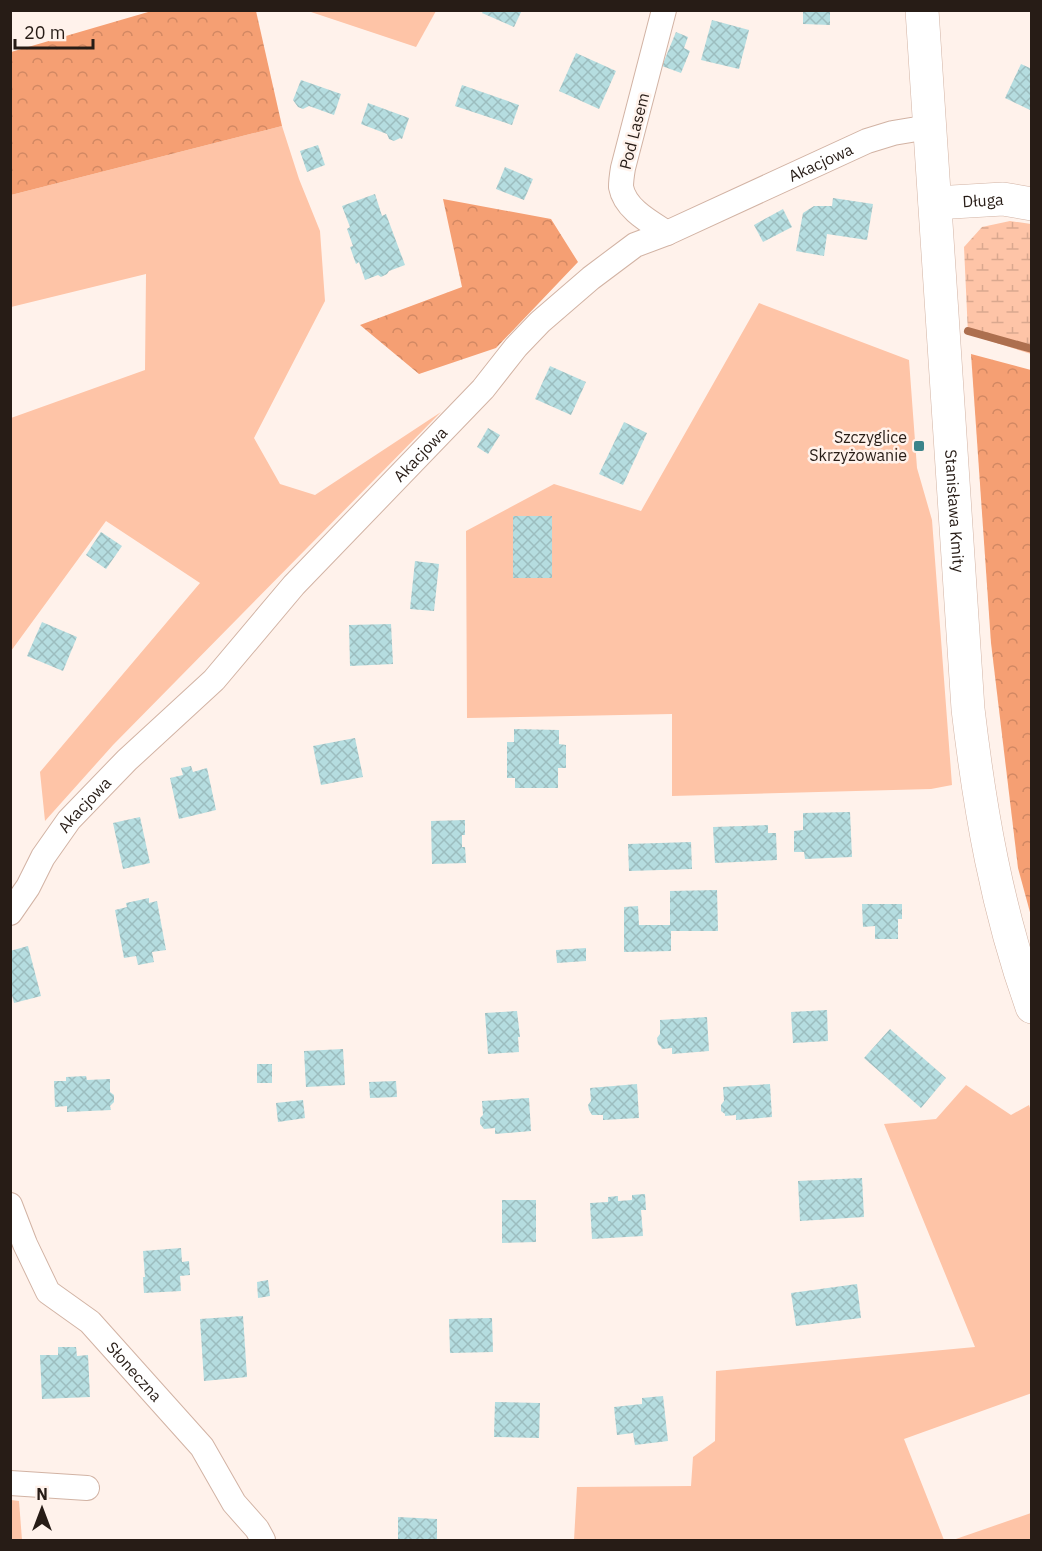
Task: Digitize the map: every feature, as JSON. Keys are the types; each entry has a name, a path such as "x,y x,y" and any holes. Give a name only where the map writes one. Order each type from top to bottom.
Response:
{"main road":[{"name":"Stanisława Kmity","path":"922,10 963,648 974,761 986,836 1002,910 1032,1007"},
{"name":"Długa","path":"935,203 1003,199 1032,204"}],"street":[{"name":"Pod Lasem","path":"664,10 623,168 621,186 625,198 636,212 667,233"},
{"name":"Akacjowa","path":"10,913 28,887 43,857 69,820 127,760 214,680 294,585 483,389 516,347 540,322 591,278 635,245 667,233 867,141 893,133 929,127"},
{"name":"Słoneczna","path":"10,1205 25,1244 48,1292 90,1322 202,1447 234,1503 257,1529 263,1540"},
{"path":"10,1483 87,1488"}],"green space":[{"path":"155,10 256,11 282,126 11,195 11,52"},
{"path":"308,11 436,11 416,47"},
{"path":"282,126 299,179 320,231 325,301 254,438 280,484 315,495 441,412 113,745 45,821 40,772 200,583 106,521 11,651 11,418 145,370 146,274 11,307 11,195"},
{"path":"443,199 551,219 578,262 496,348 419,374 360,325 462,287"},
{"path":"1010,221 1031,224 1031,354 968,334 964,247 982,227"},
{"path":"759,303 909,360 917,468 932,520 952,785 931,789 672,796 672,714 467,718 466,531 554,484 641,511"},
{"path":"971,354 1031,370 1031,916 1018,868 991,643"},
{"path":"966,1085 1011,1115 1029,1105 1031,1111 1032,1393 904,1439 944,1540 574,1540 577,1487 691,1486 693,1457 715,1441 716,1371 975,1347 884,1124 936,1119"},
{"path":"11,1500 19,1501 22,1540 11,1540"},
{"path":"1031,1513 1031,1540 953,1540"}],"building":[{"path":"484,10 522,10 514,27 482,13"},
{"path":"803,10 830,10 830,25 803,24"},
{"path":"712,20 749,30 739,69 701,60"},
{"path":"676,32 688,37 684,48 690,51 681,73 662,66"},
{"path":"576,53 616,71 599,109 559,91"},
{"path":"1021,64 1032,69 1032,111 1005,98"},
{"path":"301,80 341,94 334,115 309,106 303,109 298,107 293,100"},
{"path":"462,85 519,105 512,125 455,106"},
{"path":"368,103 409,118 402,139 394,141 389,139 387,134 361,124"},
{"path":"318,145 325,165 307,172 300,151"},
{"path":"505,167 533,179 524,200 496,189"},
{"path":"375,194 382,216 386,214 405,265 381,277 378,275 365,280 359,262 356,264 350,247 353,246 347,229 350,227 342,206"},
{"path":"833,198 873,204 867,240 827,234 824,256 796,251 803,213 814,206 832,206"},
{"path":"783,209 792,227 763,242 754,225"},
{"path":"550,366 586,382 571,415 535,399"},
{"path":"624,422 647,433 623,485 599,474"},
{"path":"488,428 500,435 488,454 477,447"},
{"path":"513,516 552,516 552,578 513,578"},
{"path":"101,532 122,546 106,569 86,555"},
{"path":"415,561 439,564 434,611 410,609"},
{"path":"42,622 77,637 63,671 27,656"},
{"path":"391,624 393,664 350,666 349,625"},
{"path":"514,729 559,730 559,744 566,745 566,768 558,768 558,788 515,788 515,778 507,778 507,742 514,742"},
{"path":"355,738 363,777 321,785 313,746"},
{"path":"191,766 193,772 207,768 216,810 179,819 170,778 183,775 181,768"},
{"path":"850,812 852,857 805,859 804,852 794,852 794,831 803,830 803,813"},
{"path":"140,817 150,863 123,869 113,823"},
{"path":"465,820 462,847 465,847 466,863 432,864 431,821"},
{"path":"768,825 768,833 776,833 777,860 715,863 713,827"},
{"path":"691,842 692,869 629,871 628,844"},
{"path":"717,890 718,931 671,931 671,951 624,952 624,907 638,906 639,925 670,925 670,891"},
{"path":"149,898 149,903 157,901 166,950 152,952 154,962 138,965 136,956 124,958 115,910 127,907 126,903"},
{"path":"862,904 902,904 902,919 898,919 898,939 875,939 875,926 863,927"},
{"path":"28,946 41,996 14,1003 10,988 10,951"},
{"path":"586,948 586,961 557,963 556,950"},
{"path":"827,1010 828,1041 793,1043 791,1012"},
{"path":"517,1011 519,1052 488,1054 485,1013"},
{"path":"707,1017 709,1051 672,1054 672,1048 662,1049 658,1044 660,1020"},
{"path":"890,1029 946,1078 921,1108 864,1058"},
{"path":"343,1049 345,1085 306,1087 304,1051"},
{"path":"257,1064 272,1064 272,1083 257,1083"},
{"path":"86,1076 87,1080 110,1079 110,1092 114,1095 111,1110 67,1112 67,1106 55,1107 54,1081 66,1081 66,1077"},
{"path":"396,1081 397,1097 370,1098 369,1082"},
{"path":"637,1084 639,1118 603,1120 603,1115 592,1115 588,1105 591,1101 590,1088"},
{"path":"770,1084 772,1117 736,1120 736,1115 725,1116 721,1111 724,1101 723,1087"},
{"path":"529,1098 531,1131 495,1134 495,1128 484,1129 480,1124 480,1118 483,1115 482,1101"},
{"path":"303,1100 305,1118 278,1122 276,1103"},
{"path":"862,1178 864,1217 800,1221 798,1181"},
{"path":"645,1194 646,1210 641,1210 643,1236 592,1239 590,1203 608,1202 608,1197 618,1196 618,1201 632,1200 632,1195"},
{"path":"502,1200 536,1200 536,1242 502,1243"},
{"path":"181,1248 182,1262 189,1261 190,1275 180,1276 181,1291 144,1293 143,1251"},
{"path":"268,1280 270,1296 258,1298 257,1282"},
{"path":"857,1284 861,1318 796,1326 791,1293"},
{"path":"243,1316 247,1377 204,1381 200,1319"},
{"path":"492,1318 493,1352 450,1353 449,1319"},
{"path":"58,1347 76,1347 77,1356 88,1355 90,1397 42,1399 40,1355 58,1355"},
{"path":"663,1396 668,1441 635,1445 633,1433 617,1435 614,1407 642,1404 642,1398"},
{"path":"495,1402 540,1403 539,1438 494,1437"},
{"path":"398,1517 437,1519 437,1540 398,1540"}],"waterway":[{"path":"968,331 1032,349"}],"place":[{"name":"Szczyglice Skrzyżowanie","path":"919,446"}]}
